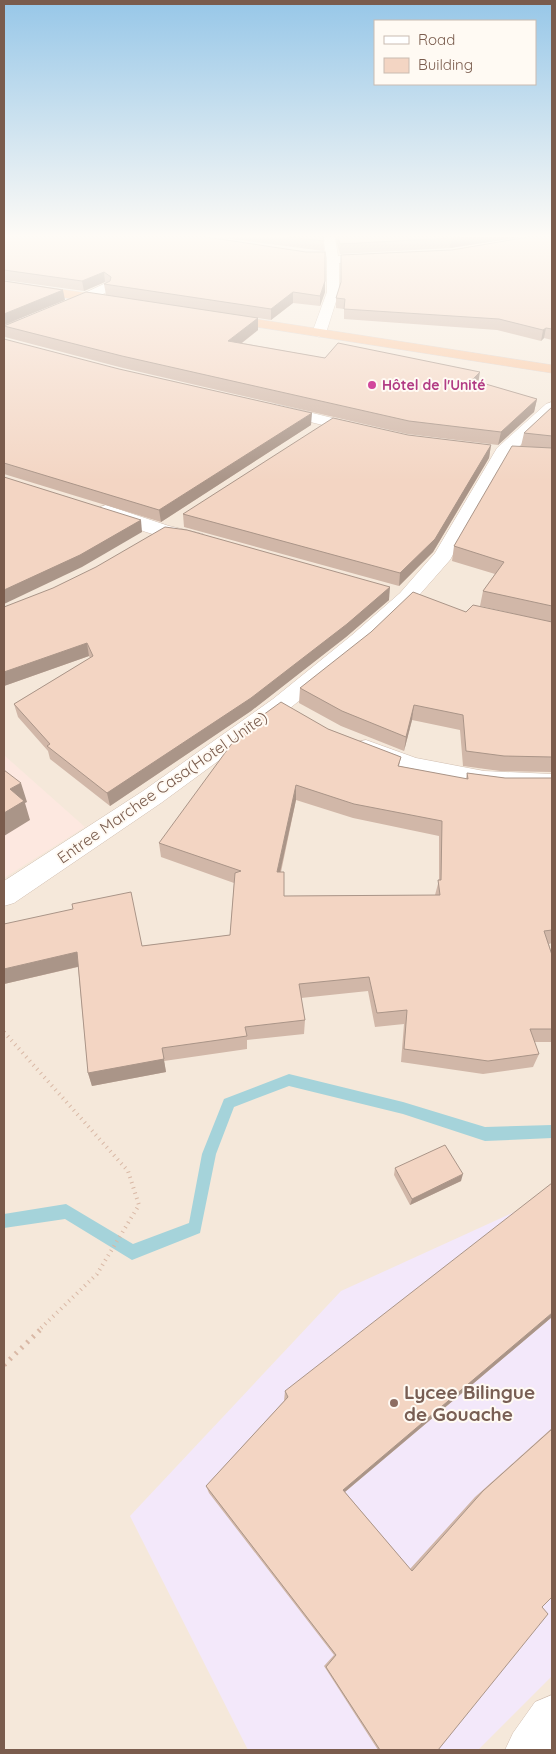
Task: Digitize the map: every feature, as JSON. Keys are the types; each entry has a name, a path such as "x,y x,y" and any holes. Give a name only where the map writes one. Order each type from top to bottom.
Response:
{"highway":[{"path":"237,319 321,327 552,356"},
{"path":"282,319 552,369"}],"street":[{"path":"6,340 45,319"},
{"path":"321,327 324,319"},
{"path":"266,406 378,434"},
{"name":"Entree Marchee Casa(Hotel Unite)","path":"4,895 152,797 281,704 360,640 408,597 443,556 495,452 552,407"},
{"path":"307,437 330,422"},
{"path":"495,452 528,453"},
{"path":"85,505 164,531 217,544"},
{"path":"142,544 188,515"},
{"path":"281,704 303,720"},
{"path":"348,741 412,766 484,780 552,783"},
{"path":"530,1750 552,1719"}],"path":[{"path":"4,1032 128,1171 139,1204 97,1274 4,1366"}],"shaded area":[{"path":"4,319 552,319 552,1750 4,1750"},
{"path":"4,755 85,827 4,878"},
{"name":"Lycee Bilingue de Gouache","path":"552,1195 552,1676 478,1750 248,1750 130,1516 341,1291"}],"building":[{"path":"21,319 257,319 228,341 325,358 338,343 480,372 472,380 537,399 501,432 409,421 122,356 4,326"},
{"path":"497,319 552,319 552,329 546,328 543,330"},
{"path":"4,339 119,369 312,413 159,510 4,463"},
{"path":"552,407 552,436 524,433"},
{"path":"333,418 408,435 491,445 435,539 400,573 183,514"},
{"path":"512,446 552,448 552,606 483,591 504,562 454,546"},
{"path":"4,477 141,520 80,555 4,590"},
{"path":"165,527 187,530 390,587 347,624 251,698 107,793 47,746 50,744 14,704 93,656 87,643 4,672 4,607 53,588 96,567"},
{"path":"413,592 466,612 473,605 552,622 552,757 504,756 466,751 463,715 414,705 406,737 342,711 300,688 371,632"},
{"path":"281,702 328,729 401,757 398,766 468,779 467,773 505,778 552,778 552,930 544,931 552,955 552,1029 530,1029 539,1054 488,1061 404,1049 407,1010 377,1013 369,977 299,984 305,1020 245,1027 247,1036 162,1048 164,1059 88,1073 77,952 4,969 4,924 73,909 72,904 131,892 142,946 230,935 235,873 241,871 159,843 241,731","holes":["296,785 354,804 442,821 441,880 438,880 440,895 284,896 284,872 277,872"]},
{"path":"4,770 21,783 10,789 24,801 4,813"},
{"path":"445,1145 463,1174 412,1199 395,1168"},
{"path":"552,1183 552,1313 343,1490 412,1571 483,1491 552,1429 552,1597 542,1607 548,1614 438,1750 380,1750 326,1667 336,1655 206,1486 288,1397 285,1391"}],"waterway":[{"path":"4,1221 66,1211 132,1252 195,1228 209,1154 229,1103 289,1080 403,1108 485,1134 552,1132"}],"place":[{"name":"Hôtel de l'Unité","path":"372,385"},
{"name":"Lycee Bilingue de Gouache","path":"394,1403"}]}
